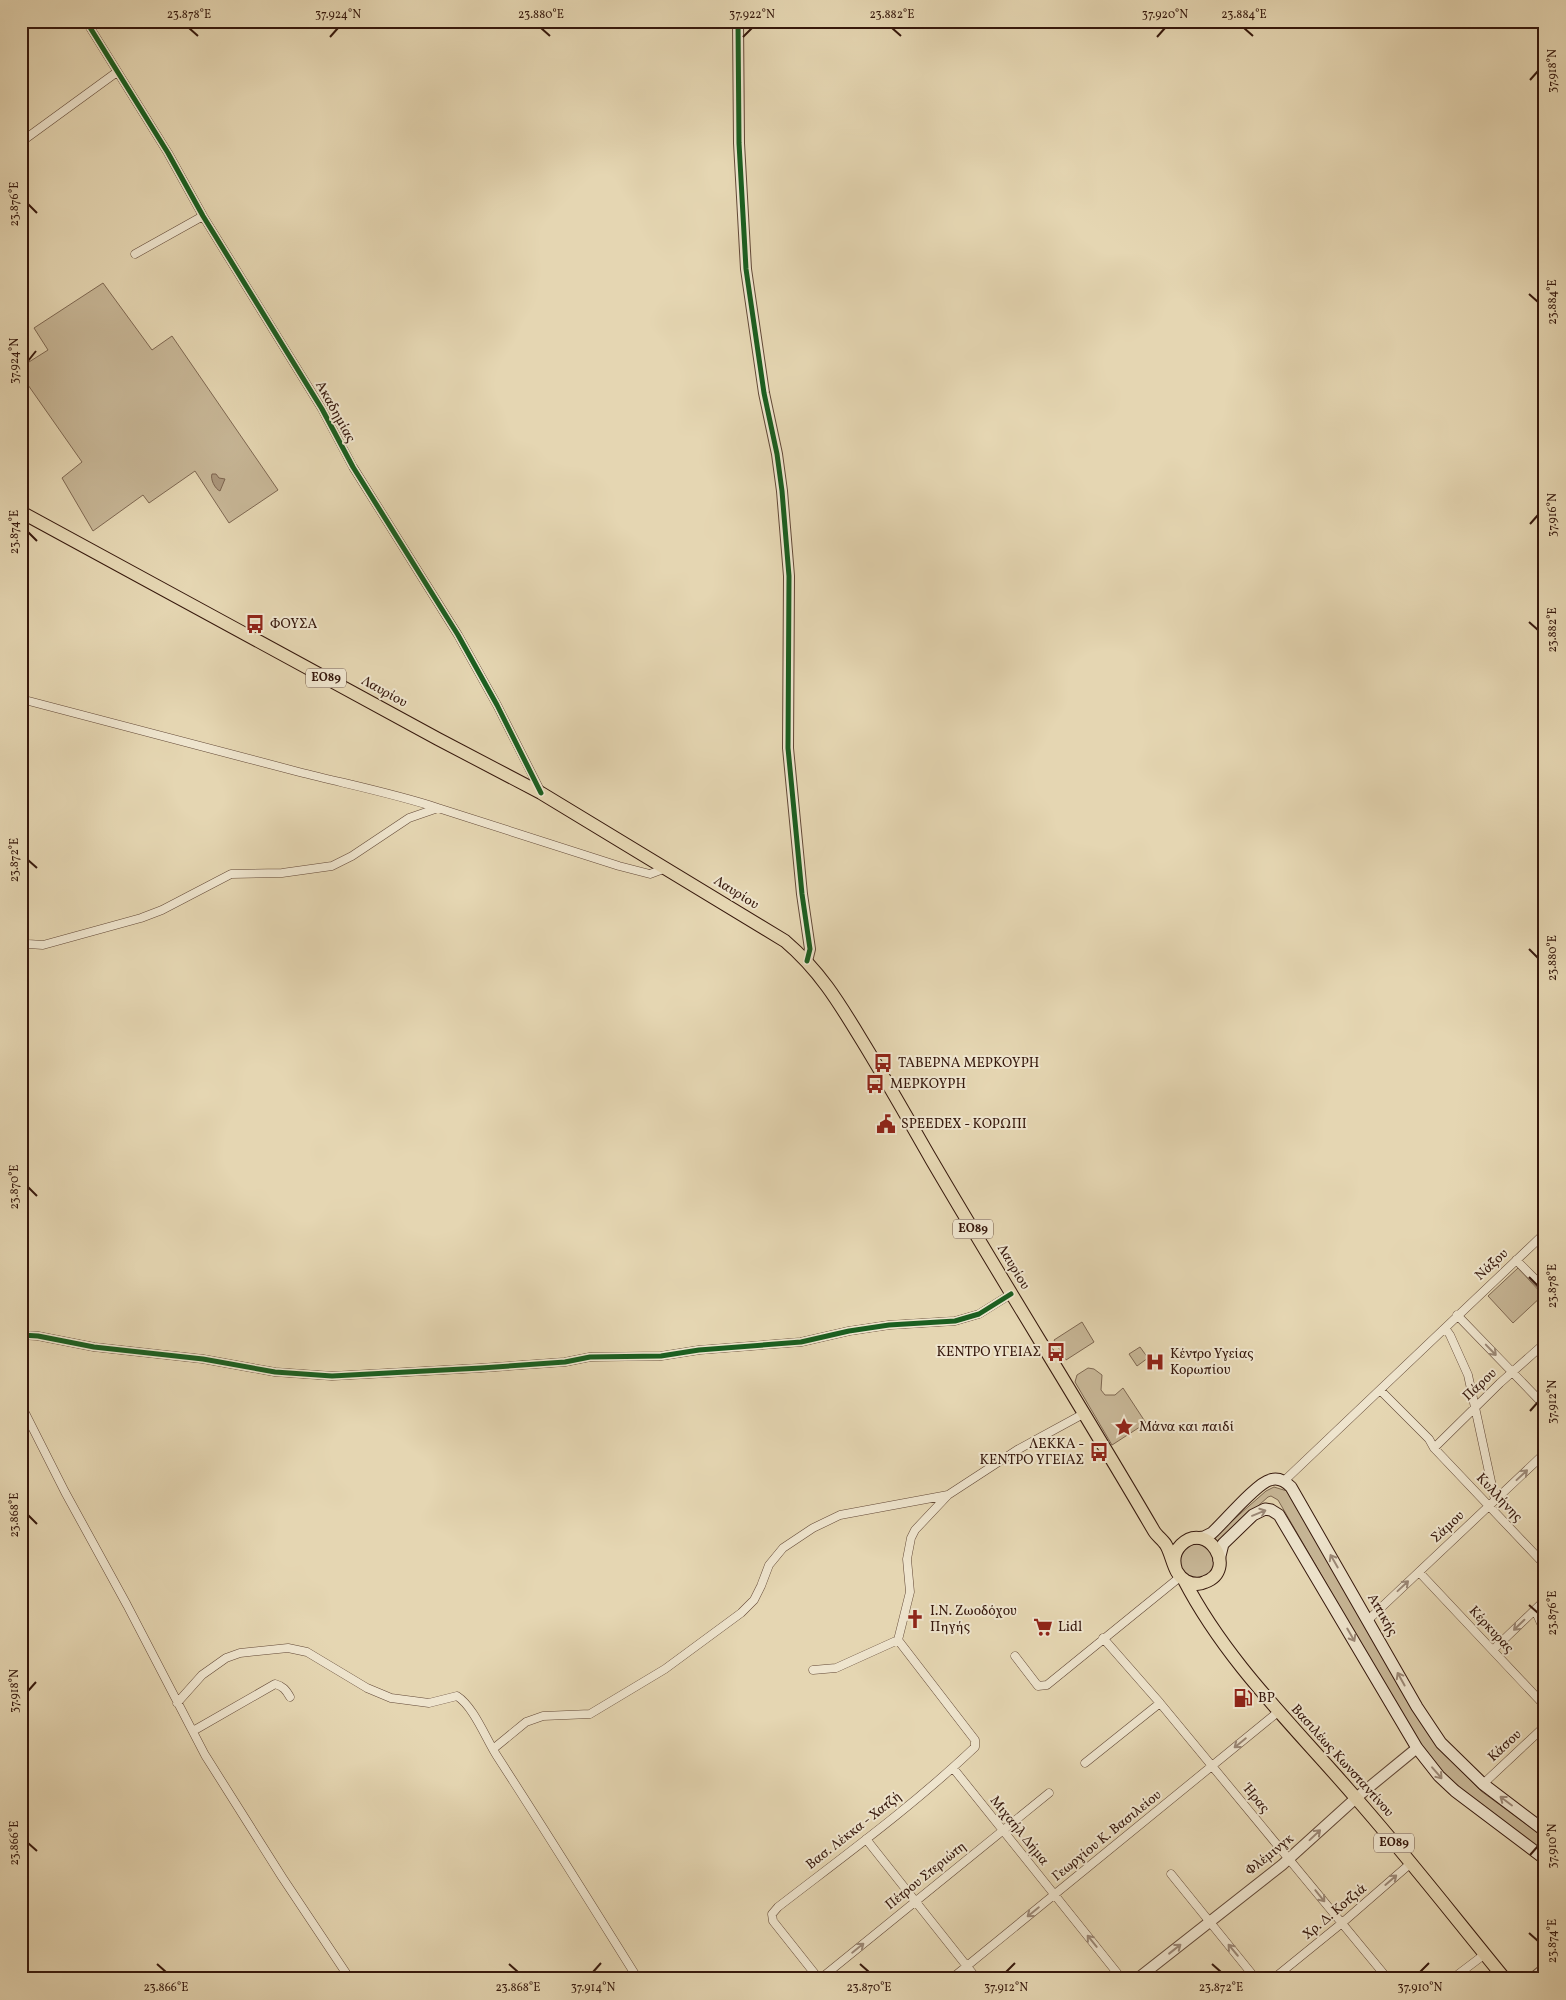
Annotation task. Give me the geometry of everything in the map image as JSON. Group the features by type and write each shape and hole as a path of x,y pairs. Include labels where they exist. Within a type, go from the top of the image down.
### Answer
{"main road":[{"name":"Λαυρίου","path":"25,514 438,739 542,793 785,941 807,961 829,987 890,1086 1011,1294 1085,1413 1149,1523 1167,1547 1180,1576"},
{"path":"1212,1578 1198,1584 1180,1576 1174,1556 1177,1549 1190,1540 1212,1533 1264,1482 1274,1479 1284,1481"},
{"name":"Αττικής","path":"1284,1481 1290,1487 1418,1708 1441,1743 1460,1764 1483,1784 1545,1830"},
{"path":"1201,1610 1200,1593 1205,1584 1217,1572 1223,1544 1253,1514 1265,1509 1280,1514 1417,1748 1439,1776 1455,1791 1545,1859"},
{"name":"ΕΟ89","path":"1149,1523 1168,1538 1203,1539 1213,1546 1220,1560"},
{"name":"Βασιλέως Κωνσταντίνου","path":"1180,1576 1201,1610 1246,1674 1411,1863 1504,1979"}],"street":[{"name":"Ακαδημίας","path":"86,21 322,409 353,467 458,636 542,793"},
{"path":"738,21 739,143 746,270 764,393 777,454 782,491 789,576 788,748 800,875 810,950 807,961"},
{"path":"21,142 117,72"},
{"path":"135,254 203,216"},
{"path":"21,505 25,514"},
{"path":"21,699 361,786 438,808 619,866 650,874 666,868"},
{"path":"21,942 43,945 141,918 162,910 209,883 231,874 282,873 332,866 352,856 409,818 438,808"},
{"name":"Νάξου","path":"1284,1481 1545,1233"},
{"path":"1516,1260 1545,1290"},
{"path":"21,1335 38,1336 94,1347 203,1359 274,1372 332,1376 392,1374 565,1362 590,1357 661,1356 700,1350 801,1342 859,1329 955,1321 979,1314 1011,1294"},
{"path":"1457,1315 1545,1406"},
{"path":"1445,1328 1468,1375 1492,1503"},
{"name":"Πάρου","path":"1434,1448 1475,1407 1545,1343"},
{"name":"Κυλλήνης","path":"1380,1390 1429,1439 1434,1448 1492,1503 1545,1565"},
{"path":"21,1406 205,1754 277,1869 350,1979"},
{"path":"813,1670 836,1668 898,1640 910,1592 906,1559 915,1530 948,1495 1017,1450 1085,1413"},
{"name":"Σάμου","path":"1368,1620 1545,1453"},
{"path":"493,1749 526,1722 543,1716 590,1714 665,1669 741,1613 754,1600 769,1565 783,1548 813,1528 840,1515 948,1495"},
{"name":"Κέρκυρας","path":"1419,1572 1545,1706"},
{"path":"1015,1656 1038,1686 1047,1685 1180,1576"},
{"path":"1492,1650 1545,1600"},
{"path":"1535,1610 1545,1632"},
{"name":"Ήρας","path":"1103,1638 1290,1858 1388,1979"},
{"name":"Βασ. Λέκκα - Χατζή","path":"819,1979 773,1921 772,1914 778,1907 953,1768 975,1747 975,1740 898,1640"},
{"path":"177,1703 202,1675 226,1658 240,1653 288,1648 307,1652 367,1688 390,1698 429,1703 457,1696 469,1708 493,1749 570,1867 638,1979"},
{"path":"193,1731 275,1684 286,1690 290,1696"},
{"path":"1085,1763 1160,1703"},
{"name":"Γεωργίου Κ. Βασιλείου","path":"951,1979 1278,1712"},
{"name":"Κάσου","path":"1483,1784 1545,1726"},
{"name":"Φλέμινγκ","path":"1137,1979 1290,1858 1356,1798 1417,1748"},
{"name":"Μιχαήλ Δήμα","path":"953,1768 1122,1979"},
{"name":"Πέτρου Στεριώτη","path":"819,1979 1049,1793"},
{"path":"866,1839 976,1979"},
{"name":"Χρ. Δ. Κοτζιά","path":"1273,1979 1342,1923 1411,1863"},
{"path":"1171,1874 1256,1979"},
{"path":"1452,1979 1485,1954"},
{"path":"1532,1979 1545,1968"}],"shaded area":[{"path":"103,283 152,350 172,336 278,490 229,523 195,471 149,503 143,495 93,531 62,478 82,462 21,375 21,367 48,350 34,328"},
{"path":"212,474 225,479 220,491 213,484"},
{"path":"1518,1268 1543,1295 1513,1323 1488,1296"},
{"path":"1082,1322 1094,1342 1066,1360 1054,1340"},
{"path":"1140,1347 1148,1358 1137,1366 1129,1354"},
{"path":"1088,1368 1094,1369 1102,1375 1101,1390 1105,1395 1115,1395 1123,1388 1146,1423 1112,1445 1075,1382 1077,1375"},
{"path":"1274,1487 1287,1491 1444,1753 1481,1791 1545,1838 1545,1852 1471,1799 1426,1756 1278,1500 1271,1496 1268,1497 1216,1542 1215,1536 1266,1491"},
{"path":"1196,1543 1208,1549 1214,1561 1208,1573 1196,1579 1184,1573 1178,1561 1184,1549"}],"cycle path":[{"path":"86,21 322,409 353,467 458,635 497,705 541,793"},
{"path":"738,21 739,143 746,269 764,393 777,454 789,576 788,748 802,894 810,949 807,961"},
{"path":"21,1335 38,1336 94,1347 203,1359 275,1372 332,1376 565,1362 590,1357 661,1356 699,1350 801,1342 849,1331 889,1325 955,1321 979,1314 1011,1294"}],"place":[{"name":"ΦΟΥΣΑ","path":"255,624"},
{"name":"ΤΑΒΕΡΝΑ ΜΕΡΚΟΥΡΗ","path":"883,1063"},
{"name":"ΜΕΡΚΟΥΡΗ","path":"875,1084"},
{"name":"SPEEDEX - ΚΟΡΩΠΙ","path":"886,1124"},
{"name":"ΚΕΝΤΡΟ ΥΓΕΙΑΣ","path":"1056,1352"},
{"name":"Κέντρο Υγείας Κορωπίου","path":"1155,1362"},
{"name":"Μάνα και παιδί","path":"1124,1427"},
{"name":"ΛΕΚΚΑ - ΚΕΝΤΡΟ ΥΓΕΙΑΣ","path":"1099,1452"},
{"name":"Ι.Ν. Ζωοδόχου Πηγής","path":"915,1619"},
{"name":"Lidl","path":"1043,1627"},
{"name":"BP","path":"1243,1698"}]}
